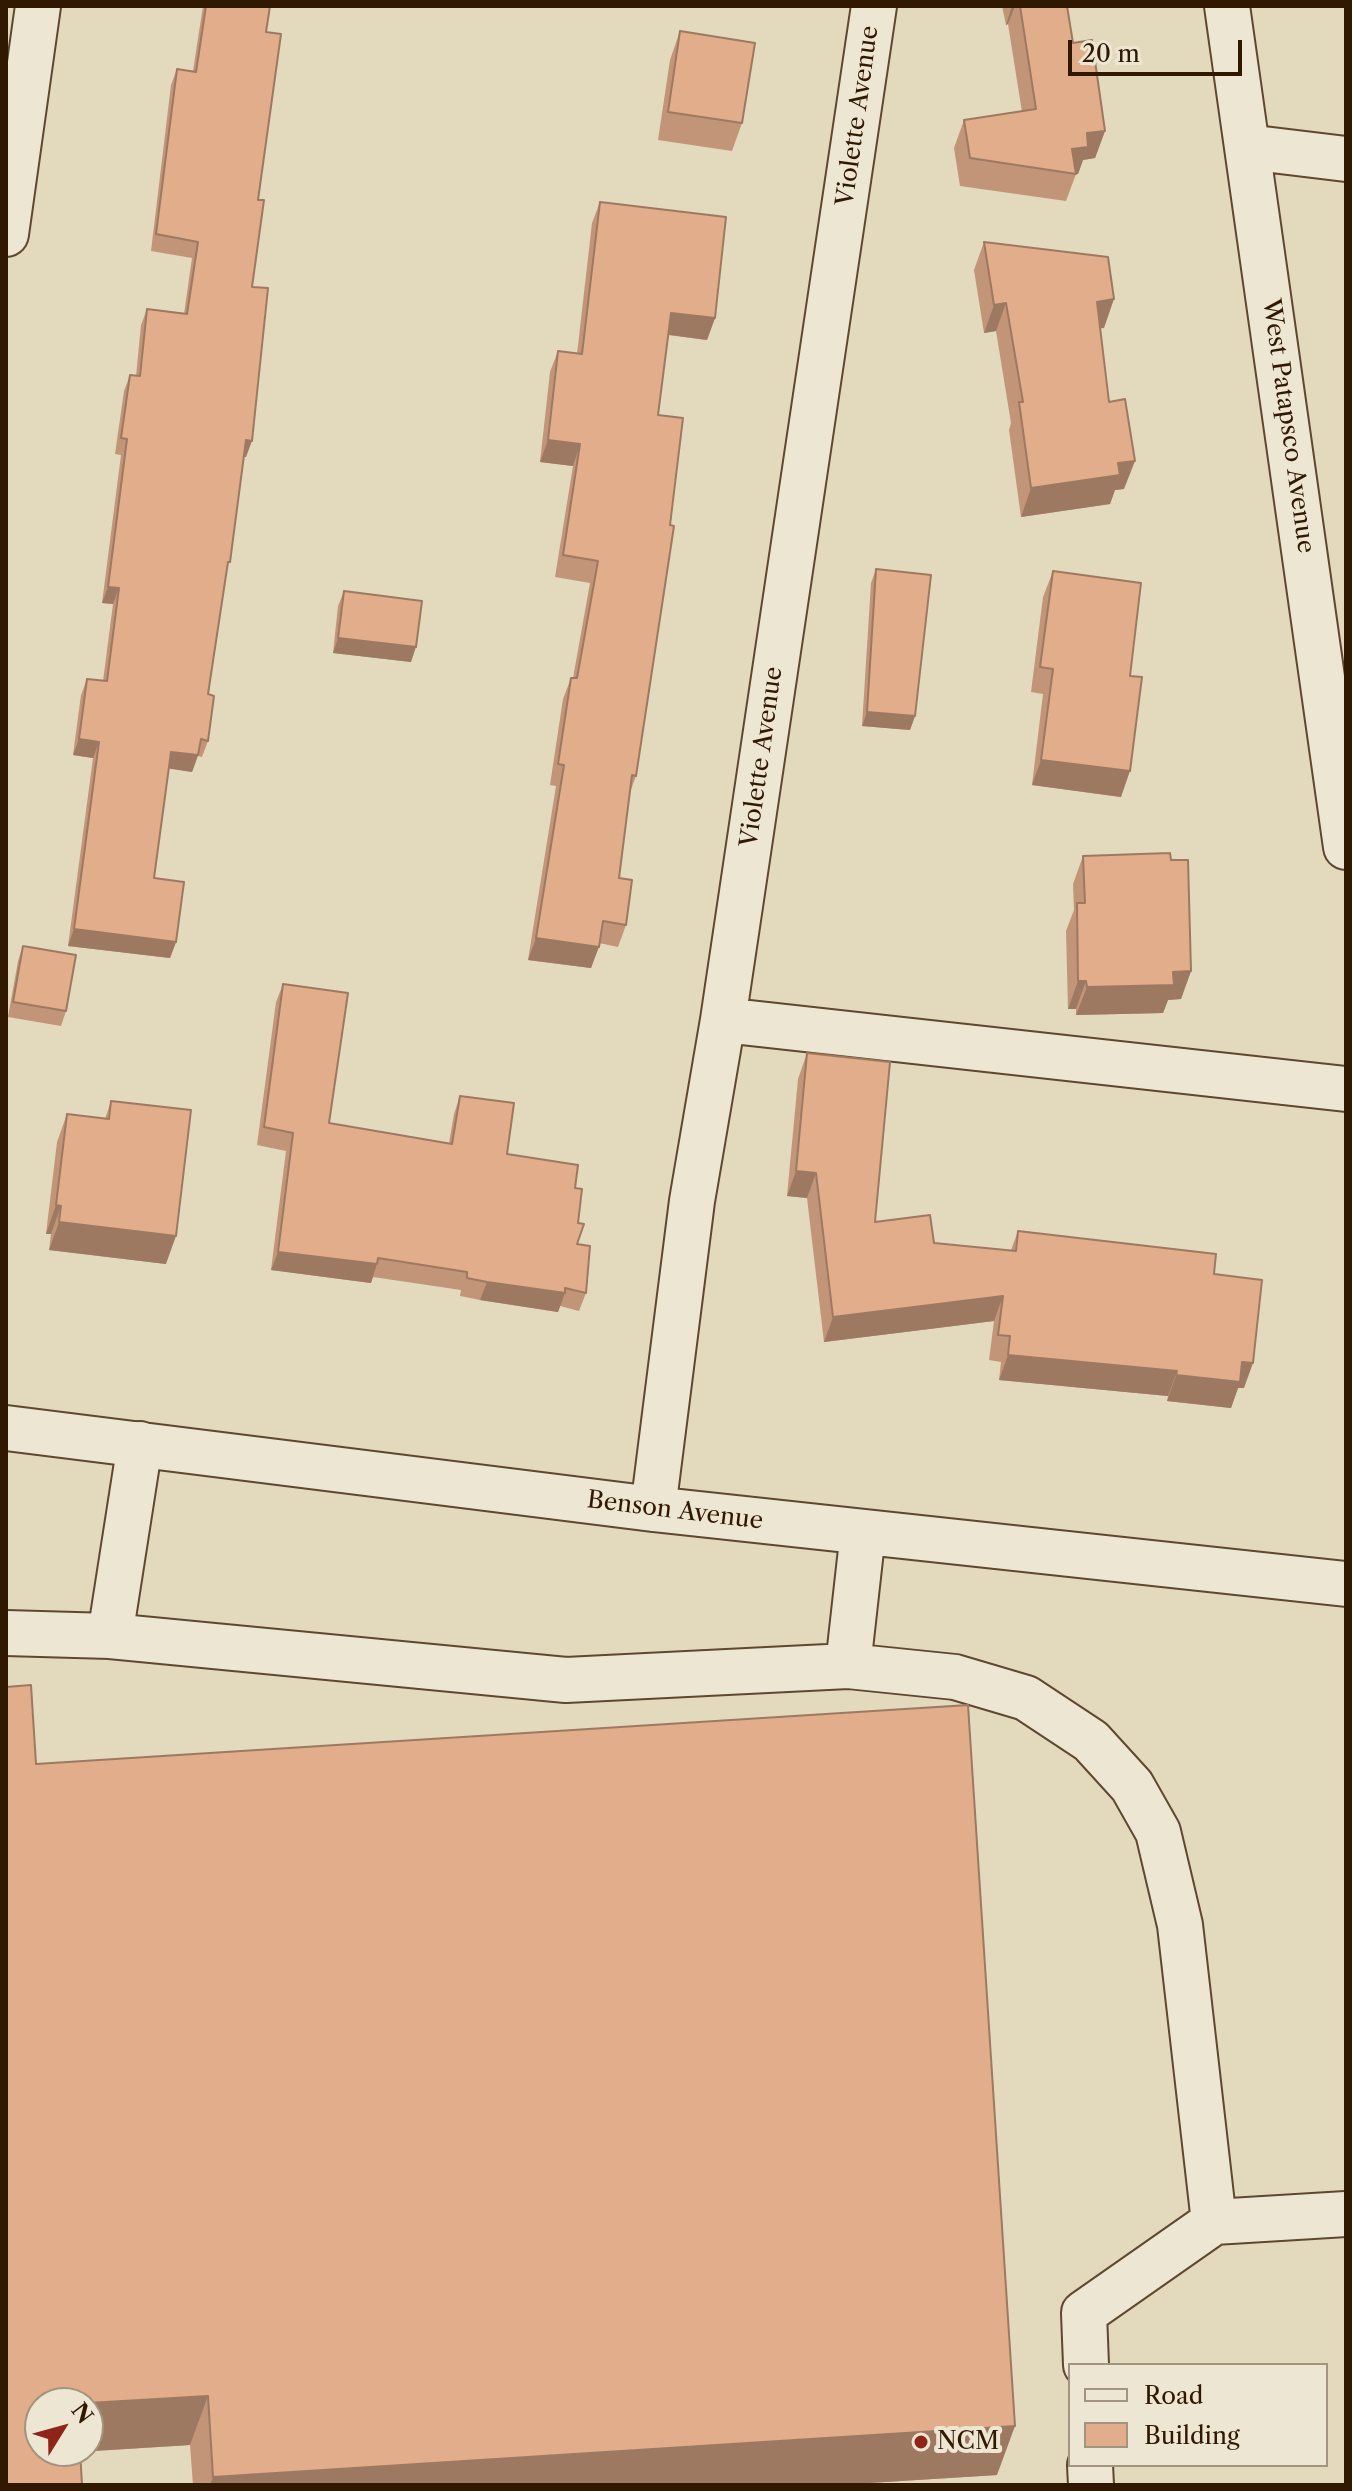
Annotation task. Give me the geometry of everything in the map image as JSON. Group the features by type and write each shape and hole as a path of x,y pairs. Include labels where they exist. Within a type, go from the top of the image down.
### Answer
{"street":[{"path":"6,234 38,6"},
{"name":"Violette Avenue","path":"653,1509 690,1216 723,1020 874,6"},
{"name":"West Patapsco Avenue","path":"1227,6 1247,147 1329,591 1346,847"},
{"path":"1247,147 1346,159"},
{"path":"723,1020 1346,1089"},
{"name":"Benson Avenue","path":"6,1428 653,1509 1346,1584"},
{"path":"110,1636 140,1444"},
{"path":"848,1666 863,1532"},
{"path":"6,1633 110,1636 566,1680 848,1666 955,1677 1026,1698 1091,1741 1132,1786 1158,1832 1180,1925 1214,2222"},
{"path":"1086,2363 1084,2313 1214,2222 1346,2214"}],"building":[{"path":"206,6 270,6 266,32 281,34 258,200 264,200 252,287 268,288 252,441 246,440 208,694 214,696 208,741 201,739 198,755 171,752 154,878 184,882 176,942 74,929 99,742 79,739 87,679 107,681 119,588 108,587 127,439 121,438 130,375 140,376 147,309 187,314 198,242 156,234 177,69 196,72"},
{"path":"1020,6 1067,6 1073,43 1092,40 1105,131 1087,133 1088,147 1072,149 1076,174 970,158 964,120 1036,109"},
{"path":"680,31 755,43 742,123 668,112"},
{"path":"600,202 726,217 715,318 671,313 658,415 683,418 670,525 674,526 636,776 632,775 619,878 632,880 626,925 603,921 599,947 536,938 564,765 558,764 571,678 577,678 598,561 563,555 580,444 548,440 558,351 582,354"},
{"path":"984,242 1108,257 1114,299 1097,302 1109,402 1125,399 1135,461 1118,463 1120,475 1031,488 1019,402 1023,402 1006,303 994,305"},
{"path":"876,569 931,575 915,716 867,712"},
{"path":"1053,571 1141,583 1130,676 1142,677 1130,771 1041,760 1053,669 1040,667"},
{"path":"344,591 422,601 416,647 338,638"},
{"path":"1170,853 1171,860 1188,860 1191,971 1173,972 1174,985 1087,987 1086,981 1078,981 1077,903 1085,903 1083,856"},
{"path":"23,946 76,955 66,1011 13,1002"},
{"path":"283,984 348,993 329,1123 452,1144 460,1096 514,1103 507,1154 578,1165 575,1188 582,1189 578,1223 584,1224 577,1244 590,1246 586,1293 565,1288 565,1293 487,1282 467,1278 467,1272 378,1258 377,1264 278,1252 293,1133 264,1127"},
{"path":"807,1053 890,1062 875,1222 930,1215 934,1243 1016,1251 1018,1231 1216,1254 1214,1274 1262,1280 1253,1363 1242,1362 1240,1382 1176,1375 1177,1371 1008,1355 1010,1336 998,1335 1003,1296 833,1317 816,1173 796,1171"},
{"path":"111,1101 191,1110 176,1236 59,1222 61,1206 56,1205 67,1114 109,1119"},
{"path":"31,1685 36,1764 968,1705 1015,2426 213,2477 208,2396 104,2402 104,2387 24,2387 24,2467 81,2467 82,2484 6,2485 6,1687"}],"place":[{"name":"NCM","path":"921,2442"}]}
